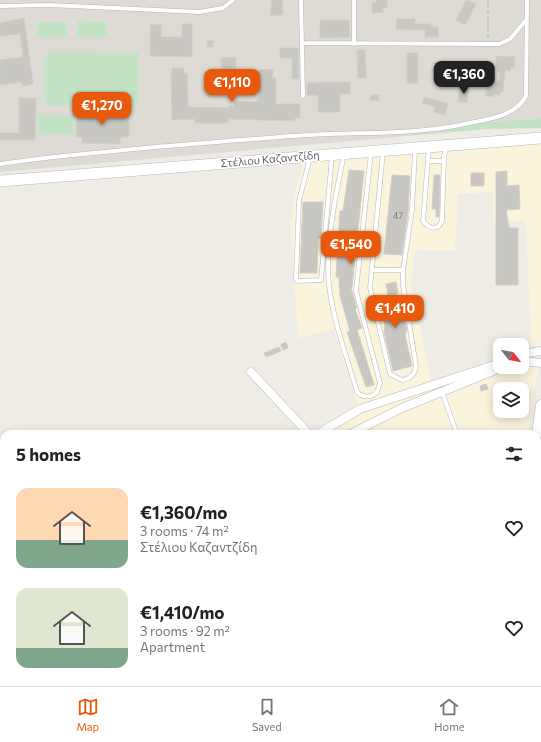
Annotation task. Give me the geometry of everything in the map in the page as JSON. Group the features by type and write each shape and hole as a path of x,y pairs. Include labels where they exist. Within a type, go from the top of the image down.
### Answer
{"main road":[{"name":"Στέλιου Καζαντζίδη","path":"0,182 430,146 446,150 541,138"}],"street":[{"path":"529,353 541,351"},
{"path":"529,362 541,363"},
{"path":"325,430 360,409 493,366"},
{"path":"358,430 402,408 493,371"},
{"path":"250,372 305,430"},
{"path":"538,430 541,405"}],"lane":[{"path":"0,6 50,2 199,12 223,8 233,0"},
{"path":"301,0 303,96"},
{"path":"354,0 354,44"},
{"path":"0,164 78,153 257,138 417,130 458,125 515,110 522,104 526,96 527,0"},
{"path":"302,43 499,44 510,39 528,19"},
{"path":"430,146 424,221 428,226 433,228 438,227 442,221 444,161 446,150"},
{"path":"383,150 370,288 390,374 402,380 408,379 413,374 416,366 402,285 412,210 415,148"},
{"path":"338,154 330,245 329,283 332,306 357,392 362,396 369,397 377,392 380,383 356,291 371,151"},
{"path":"310,156 299,201 296,279 298,281 321,280 338,154"},
{"path":"428,161 444,161"},
{"path":"372,270 403,270"},
{"path":"442,392 455,430"}],"path":[{"path":"488,0 488,45"}],"shaded area":[{"path":"0,0 541,0 541,118 477,123 445,130 442,133 0,172"},
{"path":"541,144 541,344 531,348 526,221 493,222 493,192 458,194 455,251 415,250 411,284 431,381 358,407 334,329 298,338 291,229 294,195 304,160"},
{"path":"529,365 538,368 529,430 336,430 368,411 479,374 492,379 503,374 529,374"}],"green space":[{"path":"77,21 107,22 107,37 77,37"},
{"path":"37,22 67,22 67,37 37,37"},
{"path":"49,51 137,52 139,55 139,100 134,105 50,106 45,101 44,58"},
{"path":"38,115 74,115 75,134 38,135"},
{"path":"541,118 541,128 489,129 442,133 445,130 477,123"}],"building":[{"path":"272,0 282,0 283,15 270,15"},
{"path":"376,0 387,0 387,8 383,8 383,12 372,13 372,3 376,2"},
{"path":"466,0 476,4 465,25 456,20"},
{"path":"24,18 33,84 22,86 22,82 0,85 0,60 23,57 20,34 0,36 0,23"},
{"path":"397,19 415,19 415,24 432,24 432,27 438,27 438,37 425,37 425,30 396,29"},
{"path":"320,20 349,20 350,37 320,38"},
{"path":"161,24 161,37 182,37 182,24 192,24 192,57 150,56 150,25"},
{"path":"213,40 213,47 207,47 207,41"},
{"path":"280,48 298,48 299,79 292,79 292,58 280,58"},
{"path":"357,50 365,50 366,78 358,78"},
{"path":"407,53 418,53 418,83 407,83"},
{"path":"496,56 515,57 514,68 511,67 510,71 505,70 503,92 500,92 500,95 494,94 494,97 486,96 486,81 499,82 500,72 497,71"},
{"path":"236,57 236,68 221,69 221,58"},
{"path":"172,68 184,68 184,73 187,73 188,107 229,108 229,106 234,106 234,101 257,102 257,99 259,99 259,70 273,69 273,78 276,78 276,104 300,104 300,118 295,118 295,121 228,119 228,123 195,123 195,119 172,120"},
{"path":"350,82 350,94 340,94 340,112 318,112 318,95 307,95 307,83"},
{"path":"460,87 469,89 467,103 458,101"},
{"path":"370,95 379,95 379,101 370,100"},
{"path":"424,97 448,104 445,115 434,112 435,107 422,103"},
{"path":"19,98 36,98 35,140 0,140 0,133 19,133"},
{"path":"77,110 129,111 129,137 120,137 120,144 82,143 82,137 76,137"},
{"path":"349,170 364,171 351,288 357,308 355,309 362,328 357,330 374,385 366,387 347,332 350,331 340,296 339,277 336,277 340,211 343,211"},
{"path":"507,171 507,186 519,185 520,209 506,210 509,228 518,228 518,285 496,285 496,172"},
{"path":"471,173 484,173 484,186 471,186"},
{"path":"392,175 410,176 408,212 402,255 384,254"},
{"path":"434,175 440,175 439,217 436,217 436,209 432,209"},
{"path":"303,202 323,202 321,239 318,238 317,273 300,273"},
{"path":"396,282 398,293 396,294 407,330 405,335 412,366 393,371 384,332 385,325 377,297 388,295 386,284"},
{"path":"286,342 288,348 283,350 281,344"},
{"path":"279,347 281,351 266,357 264,353"},
{"path":"486,384 488,389 481,391 480,386"}]}
